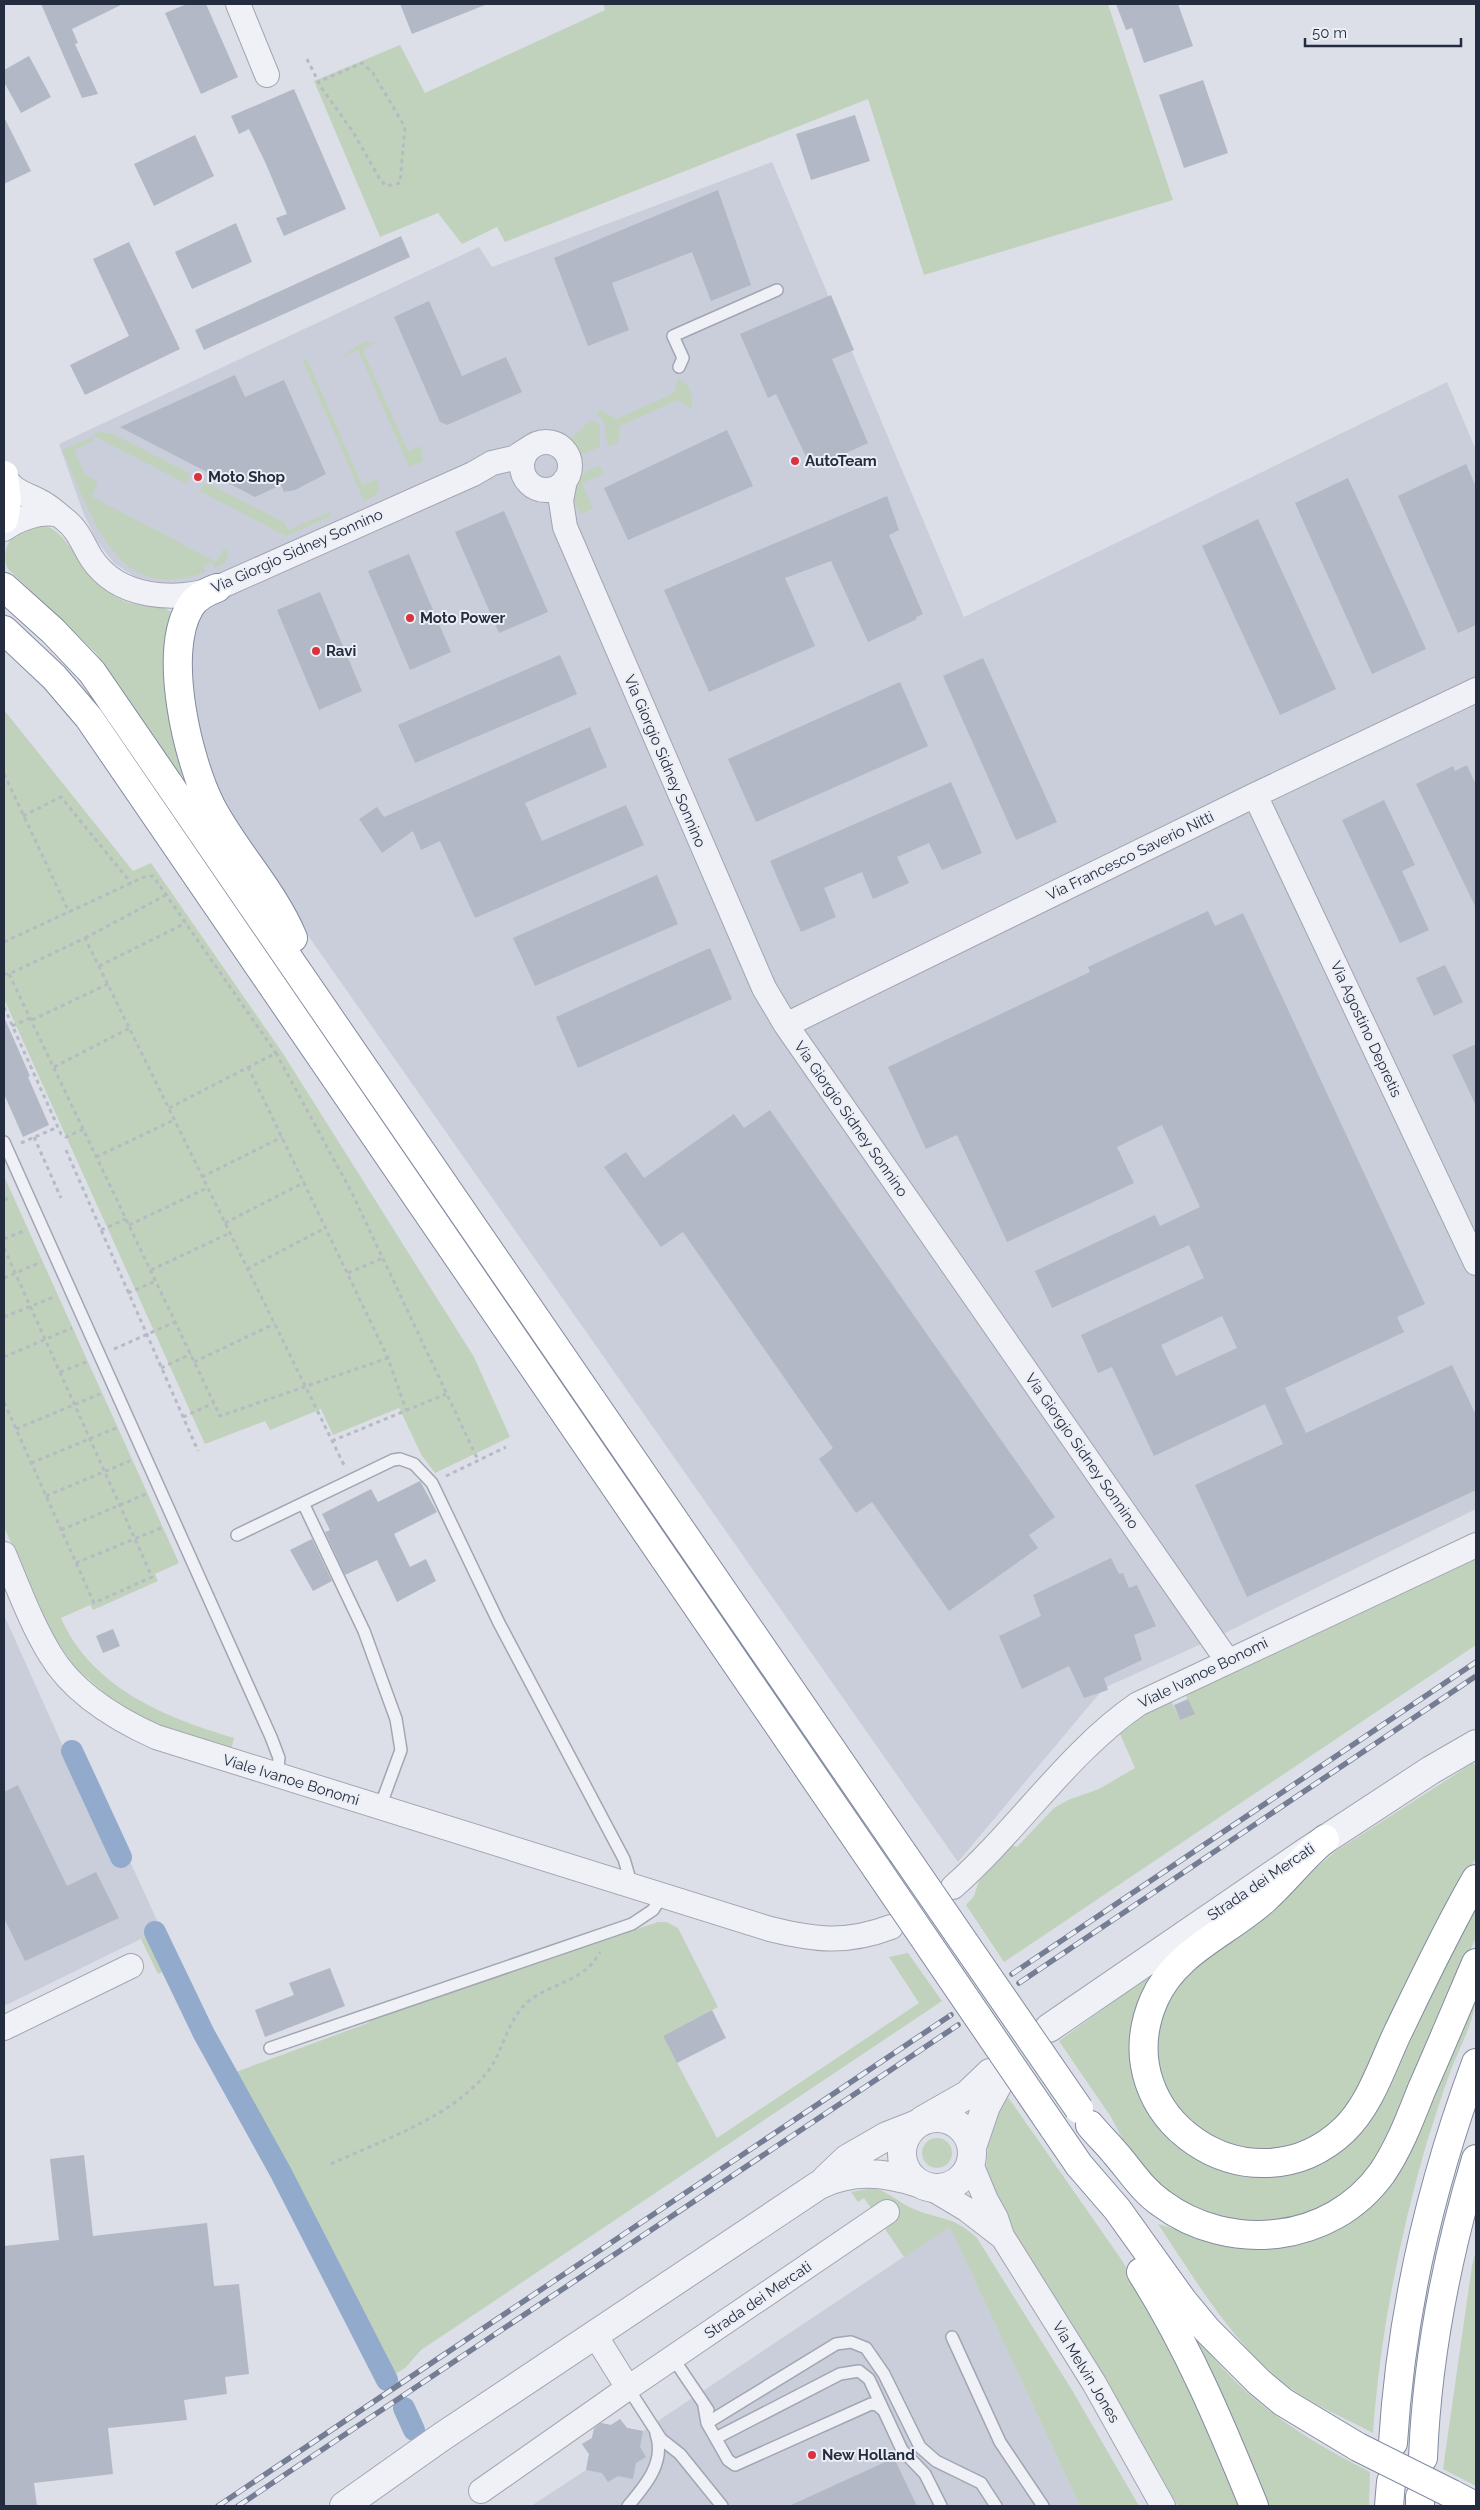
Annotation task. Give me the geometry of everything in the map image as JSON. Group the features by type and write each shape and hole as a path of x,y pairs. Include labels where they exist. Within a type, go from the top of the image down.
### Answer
{"main road":[{"path":"4,475 7,502 4,519"},
{"path":"4,587 53,631 92,672 1085,2117 1150,2195 1168,2209 1191,2222 1218,2231 1253,2236 1287,2233 1314,2225 1336,2214 1365,2193 1389,2162 1406,2127 1476,1963"},
{"path":"217,588 200,596 190,607 184,620 179,645 180,694 190,749 202,786 212,808 280,911 318,995 336,1028"},
{"path":"4,630 48,671 89,718 1079,2165 1117,2209 1190,2311 1259,2382 1283,2402 1358,2447 1464,2500"},
{"path":"1325,1839 1266,1898 1184,1959 1159,1989 1149,2014 1144,2053 1149,2078 1157,2101 1170,2120 1185,2136 1204,2148 1228,2158 1256,2163 1300,2157 1324,2146 1345,2128 1368,2096 1428,1968 1476,1879"},
{"path":"1393,2443 1405,2337 1421,2246 1452,2135 1476,2063"},
{"path":"1085,2117 1119,2178 1200,2301 1232,2354"},
{"path":"1423,2458 1430,2382 1441,2307 1458,2225 1476,2159"},
{"path":"1079,2165 1106,2218 1158,2298 1183,2343 1218,2418 1254,2506"}],"street":[{"path":"238,4 268,75"},
{"path":"547,442 556,444 564,450 570,462 565,480 555,488 548,490 530,484 524,475 523,460 530,447 547,442"},
{"name":"Via Giorgio Sidney Sonnino","path":"4,475 15,488 44,503 75,529 94,562 106,574 127,587 147,594 171,596 217,588 473,474 492,463 514,458 530,447"},
{"name":"Via Giorgio Sidney Sonnino","path":"473,474 483,472 530,484 542,494 565,526 752,963 786,1025 1228,1660"},
{"name":"Via Giorgio Sidney Sonnino","path":"565,480 561,501 565,526"},
{"path":"4,530 33,516 48,513 59,515"},
{"name":"Via Francesco Saverio Nitti","path":"786,1025 1255,795 1476,690"},
{"name":"Via Agostino Depretis","path":"1255,795 1476,1263"},
{"name":"Viale Ivanoe Bonomi","path":"953,1887 992,1850 1071,1764 1120,1717 1160,1691 1476,1545"},
{"name":"Viale Ivanoe Bonomi","path":"4,1554 50,1654 68,1677 92,1699 124,1721 156,1737 754,1924 813,1938 854,1938 890,1927"},
{"name":"Strada dei Mercati","path":"1049,2028 1325,1839 1430,1770 1476,1744"},
{"path":"4,2028 130,1966"},
{"path":"815,2188 830,2181 864,2173 886,2174 924,2186 939,2189 955,2184 968,2172 994,2078 918,2123 904,2141 902,2155 908,2174 924,2186"},
{"path":"344,2506 440,2438 815,2188 847,2159 887,2136 918,2123 936,2118 953,2121 966,2132 972,2156"},
{"name":"Via Melvin Jones","path":"972,2156 1005,2241"},
{"name":"Via Melvin Jones","path":"924,2186 966,2209 997,2232 1005,2241 1094,2383 1163,2506"},
{"name":"Strada dei Mercati","path":"481,2491 628,2388 888,2212"},
{"path":"595,2335 628,2388"}],"lane":[{"path":"679,367 683,358 673,336 777,290"},
{"path":"5,1145 276,1750 280,1764 277,1776"},
{"path":"237,1535 304,1505 386,1463 400,1459 414,1464 432,1483 500,1623 624,1859 629,1876 627,1885"},
{"path":"304,1505 364,1631 396,1719 401,1750 380,1807"},
{"path":"270,2048 624,1927 647,1915 657,1905 662,1896"},
{"path":"952,2337 1000,2442 1044,2506"},
{"path":"707,2423 836,2344 846,2342 857,2343 866,2348 878,2363 916,2442 924,2453 981,2483 996,2506"},
{"path":"673,2358 704,2406 713,2413 724,2412"},
{"path":"716,2438 850,2371 859,2371 866,2375 902,2450 925,2474 941,2506"},
{"path":"628,2388 666,2444 680,2454 722,2506"},
{"path":"704,2406 707,2423 730,2462 737,2465 871,2404 879,2406 884,2411"},
{"path":"628,2506 649,2479 657,2462 659,2444 652,2426"}],"path":[{"path":"307,59 318,82 353,132 384,185 391,187 400,183 405,127 373,73 362,63 318,82"},
{"path":"4,774 69,912"},
{"path":"24,816 58,797 64,799 131,883"},
{"path":"4,942 144,877 153,876 276,1053 352,1193 478,1460"},
{"path":"4,974 10,974 85,938 166,895"},
{"path":"99,966 186,923"},
{"path":"85,938 351,1481"},
{"path":"10,974 220,1416 306,1388 388,1358"},
{"path":"12,1026 108,984"},
{"path":"4,1007 61,1134 66,1137 84,1130"},
{"path":"54,1067 130,1028"},
{"path":"169,1108 276,1053"},
{"path":"248,1067 305,1182 388,1358 406,1410"},
{"path":"96,1157 174,1120"},
{"path":"5,1145 34,1137 58,1127"},
{"path":"34,1137 61,1198"},
{"path":"202,1177 282,1137"},
{"path":"66,1150 198,1451"},
{"path":"225,1223 305,1182"},
{"path":"129,1225 208,1188"},
{"path":"101,1230 126,1219"},
{"path":"4,1239 40,1224"},
{"path":"246,1269 326,1227"},
{"path":"150,1270 230,1233"},
{"path":"4,1248 152,1577 94,1603 4,1402"},
{"path":"4,1278 55,1256"},
{"path":"348,1273 383,1258"},
{"path":"128,1293 156,1281"},
{"path":"4,1318 70,1290"},
{"path":"60,1372 175,1322"},
{"path":"4,1357 85,1323"},
{"path":"194,1362 274,1324"},
{"path":"161,1368 191,1354"},
{"path":"16,1429 114,1388"},
{"path":"332,1441 446,1394"},
{"path":"183,1417 214,1403"},
{"path":"31,1463 130,1422"},
{"path":"432,1483 506,1447"},
{"path":"46,1496 144,1455"},
{"path":"61,1530 159,1488"},
{"path":"76,1562 175,1523"},
{"path":"331,2164 430,2117 466,2094 490,2068 512,2023 523,2007 537,1996 586,1971 596,1959 607,1940 624,1927"}],"shaded area":[{"path":"772,162 964,617 1447,382 1476,450 1476,1509 1219,1636 1104,1688 958,1862 239,837 207,778 186,668 199,613 211,603 201,580 184,584 162,583 137,578 114,563 96,540 83,512 59,444 479,247 492,267"},
{"path":"4,1615 66,1753 78,1748 161,1929 4,2006"},
{"path":"950,2226 1080,2506 531,2506 586,2470 589,2454 582,2444 592,2438 595,2422 611,2425 620,2419 627,2428 643,2431"}],"green space":[{"path":"603,4 1108,4 1173,200 924,275 868,99 505,242 497,227 462,244 438,213 380,237 314,81 400,45 425,93 605,10"},
{"path":"367,342 377,342 362,349 408,451 421,446 423,461 409,467 358,350 343,356 358,345"},
{"path":"307,359 362,485 377,479 379,487 376,495 364,501 303,361"},
{"path":"678,378 685,383 692,395 691,409 678,400 620,426 618,443 608,446 604,423 597,414 600,409 616,419 674,393"},
{"path":"590,421 596,421 600,427 600,447 579,455 571,439"},
{"path":"96,433 113,434 189,473 190,478 187,484 94,436"},
{"path":"92,437 94,441 74,450 85,475 98,482 91,496 216,562 224,548 228,552 226,562 215,568 212,562 203,566 205,572 174,580 149,577 128,566 111,548 96,525 62,450"},
{"path":"600,466 603,474 582,483 593,509 580,514 575,502 571,503 576,485 587,471"},
{"path":"208,483 285,523 288,530 329,512 331,516 286,536 200,491 203,484"},
{"path":"42,525 51,528 59,534 95,580 119,599 130,603 165,608 174,615 184,776 179,774 96,653 8,569 5,554 8,544 14,535 20,531"},
{"path":"4,710 133,871 151,863 282,1052 474,1357 510,1437 435,1473 422,1456 399,1408 333,1435 321,1409 270,1430 265,1421 205,1444 4,999"},
{"path":"4,1176 179,1563 155,1574 158,1581 93,1610 90,1605 61,1618 74,1642 91,1663 111,1681 157,1709 208,1730 234,1738 231,1750 166,1729 137,1715 110,1698 75,1667 52,1634 4,1527"},
{"path":"1476,1558 1476,1645 1004,1962 966,1905 974,1896 979,1881 1012,1845 1017,1847 1054,1808 1068,1800 1099,1789 1135,1768 1120,1734 1142,1717 1171,1700 1180,1720 1194,1713 1185,1694"},
{"path":"1473,1763 1476,1766 1476,1858 1459,1886 1353,2097 1335,2122 1298,2146 1250,2152 1192,2128 1161,2081 1155,2031 1177,1981 1257,1918 1336,1851"},
{"path":"1476,1901 1476,1937 1406,2103 1374,2165 1335,2202 1298,2219 1225,2222 1162,2191 1125,2144 1111,2117 1059,2041 1155,1972 1143,2094 1146,2106 1154,2119 1186,2151 1206,2163 1228,2171 1250,2174 1273,2174 1296,2170 1318,2162 1338,2150"},
{"path":"658,1922 666,1922 678,1928 718,2007 663,2036 717,2138 919,2003 889,1957 908,1953 942,2001 421,2350 405,2368 394,2375 355,2305 236,2072 368,2023 376,2015"},
{"path":"161,1929 177,1965 158,1974 141,1939"},
{"path":"1476,1994 1470,2023 1451,2070 1426,2145 1407,2216 1380,2360 1373,2433 1330,2412 1289,2387 1250,2352 1217,2312 1158,2224 1192,2234 1342,2223"},
{"path":"1003,2090 1121,2259 1155,2314 1243,2506 1178,2506 1098,2365 1011,2228 986,2171 988,2143"},
{"path":"937,2138 948,2142 952,2153 948,2164 937,2168 926,2164 922,2153 926,2142"},
{"path":"872,2188 889,2194 903,2204 923,2213 954,2222 977,2238 1072,2390 1139,2506 1080,2506 950,2227 904,2257 864,2198 858,2202 851,2192"},
{"path":"1476,2250 1476,2486 1443,2469 1472,2266"},
{"path":"1185,2318 1214,2359 1252,2397 1309,2438 1370,2472 1369,2506 1265,2506"}],"building":[{"path":"41,4 123,4 72,29 78,43 75,44 98,94 82,98"},
{"path":"187,4 206,4 238,77 201,94 165,13"},
{"path":"400,4 485,4 485,5 412,34"},
{"path":"1116,4 1178,4 1193,46 1144,63 1132,28 1126,30"},
{"path":"29,56 51,97 21,113 4,82 4,70"},
{"path":"1203,80 1228,153 1184,168 1159,95"},
{"path":"294,89 346,209 284,236 276,218 287,214 266,164 249,129 239,134 231,116"},
{"path":"855,115 870,161 811,180 796,134"},
{"path":"4,117 31,171 4,184"},
{"path":"195,135 214,176 154,206 134,164"},
{"path":"718,190 751,285 711,301 692,252 612,283 629,330 588,346 554,258"},
{"path":"236,223 252,262 192,289 175,252"},
{"path":"401,236 410,257 204,350 195,330"},
{"path":"129,242 180,349 85,395 70,365 129,336 93,259"},
{"path":"831,295 854,350 832,359 868,443 812,469 776,394 768,398 740,334"},
{"path":"429,301 462,376 506,357 522,392 447,425 440,422 394,317"},
{"path":"235,375 245,397 284,380 326,474 295,490 284,492 281,485 255,497 120,427"},
{"path":"727,430 753,486 628,540 604,488"},
{"path":"1466,464 1476,487 1476,625 1458,633 1398,496"},
{"path":"1348,478 1426,649 1372,674 1295,503"},
{"path":"887,496 899,530 889,535 923,614 916,617 917,619 868,642 831,561 785,578 815,646 709,692 664,590"},
{"path":"504,511 548,612 499,633 455,532"},
{"path":"1258,519 1336,689 1280,715 1202,546"},
{"path":"409,554 451,652 410,670 368,571"},
{"path":"320,592 362,691 319,710 277,610"},
{"path":"560,655 577,694 415,763 398,725"},
{"path":"983,658 1057,822 1016,840 943,676"},
{"path":"900,682 928,746 756,822 728,759"},
{"path":"590,727 607,767 525,803 542,841 626,805 644,845 475,918 440,841 421,850 413,831 382,853 359,819 377,807 384,817"},
{"path":"1467,765 1476,785 1476,908 1416,784 1453,766 1455,771"},
{"path":"951,782 982,853 942,870 929,843 897,857 909,883 873,899 862,872 824,888 836,917 801,932 770,861"},
{"path":"1384,800 1415,865 1402,871 1429,930 1400,943 1342,820"},
{"path":"657,875 678,924 535,986 513,938"},
{"path":"1208,911 1215,926 1243,913 1425,1304 1397,1317 1404,1332 1285,1388 1306,1433 1452,1365 1476,1415 1476,1490 1247,1597 1195,1485 1283,1444 1265,1404 1154,1456 1112,1367 1098,1373 1081,1335 1204,1278 1189,1245 1052,1308 1035,1271 1155,1215 1160,1226 1200,1207 1162,1125 1117,1147 1134,1183 1007,1242 957,1135 926,1149 888,1067 1090,972 1088,967","holes":["1222,1316 1237,1348 1176,1376 1161,1345"]},
{"path":"710,948 732,999 578,1068 556,1017"},
{"path":"1445,965 1463,1002 1434,1016 1416,978"},
{"path":"4,1017 49,1125 23,1137 4,1094"},
{"path":"1476,1044 1476,1106 1452,1055"},
{"path":"770,1110 1055,1517 1029,1535 1038,1548 949,1611 872,1502 856,1513 819,1459 833,1448 683,1232 661,1247 604,1167 626,1152 644,1178 734,1114 744,1128"},
{"path":"420,1481 437,1512 394,1534 410,1567 426,1559 436,1581 397,1602 377,1560 345,1575 325,1532 330,1530 322,1514 371,1489 378,1502"},
{"path":"312,1539 332,1581 313,1591 290,1550"},
{"path":"1111,1558 1119,1574 1123,1573 1129,1588 1137,1585 1156,1626 1134,1635 1142,1660 1104,1678 1108,1690 1084,1698 1069,1666 1022,1689 999,1636 1041,1616 1033,1595"},
{"path":"113,1629 120,1646 103,1653 96,1636"},
{"path":"1188,1699 1195,1714 1180,1720 1174,1705"},
{"path":"18,1785 67,1886 96,1872 119,1918 25,1961 4,1918 4,1792"},
{"path":"330,1968 345,2006 265,2037 255,2010 294,1995 289,1983"},
{"path":"712,2010 726,2038 677,2063 663,2036"},
{"path":"84,2155 93,2236 207,2223 214,2286 239,2284 249,2374 225,2377 227,2394 184,2400 187,2420 108,2428 113,2474 34,2483 37,2506 4,2506 4,2246 59,2240 50,2159"},
{"path":"620,2419 627,2428 643,2431 640,2447 646,2457 636,2463 633,2479 618,2476 608,2482 602,2473 586,2470 589,2454 582,2444 592,2438 594,2429 601,2423 611,2425"},
{"path":"894,2458 917,2506 789,2506"}],"waterway":[{"path":"72,1751 121,1857"},
{"path":"155,1932 204,2034 281,2173 387,2380"},
{"path":"404,2408 414,2430"}],"railway":[{"path":"1012,1974 1476,1662"},
{"path":"1019,1983 1476,1676"},
{"path":"218,2506 951,2015"},
{"path":"238,2506 958,2025"}],"place":[{"name":"AutoTeam","path":"795,461"},
{"name":"Moto Shop","path":"198,477"},
{"name":"Moto Power","path":"410,618"},
{"name":"Ravi","path":"316,651"},
{"name":"New Holland","path":"812,2455"}]}
